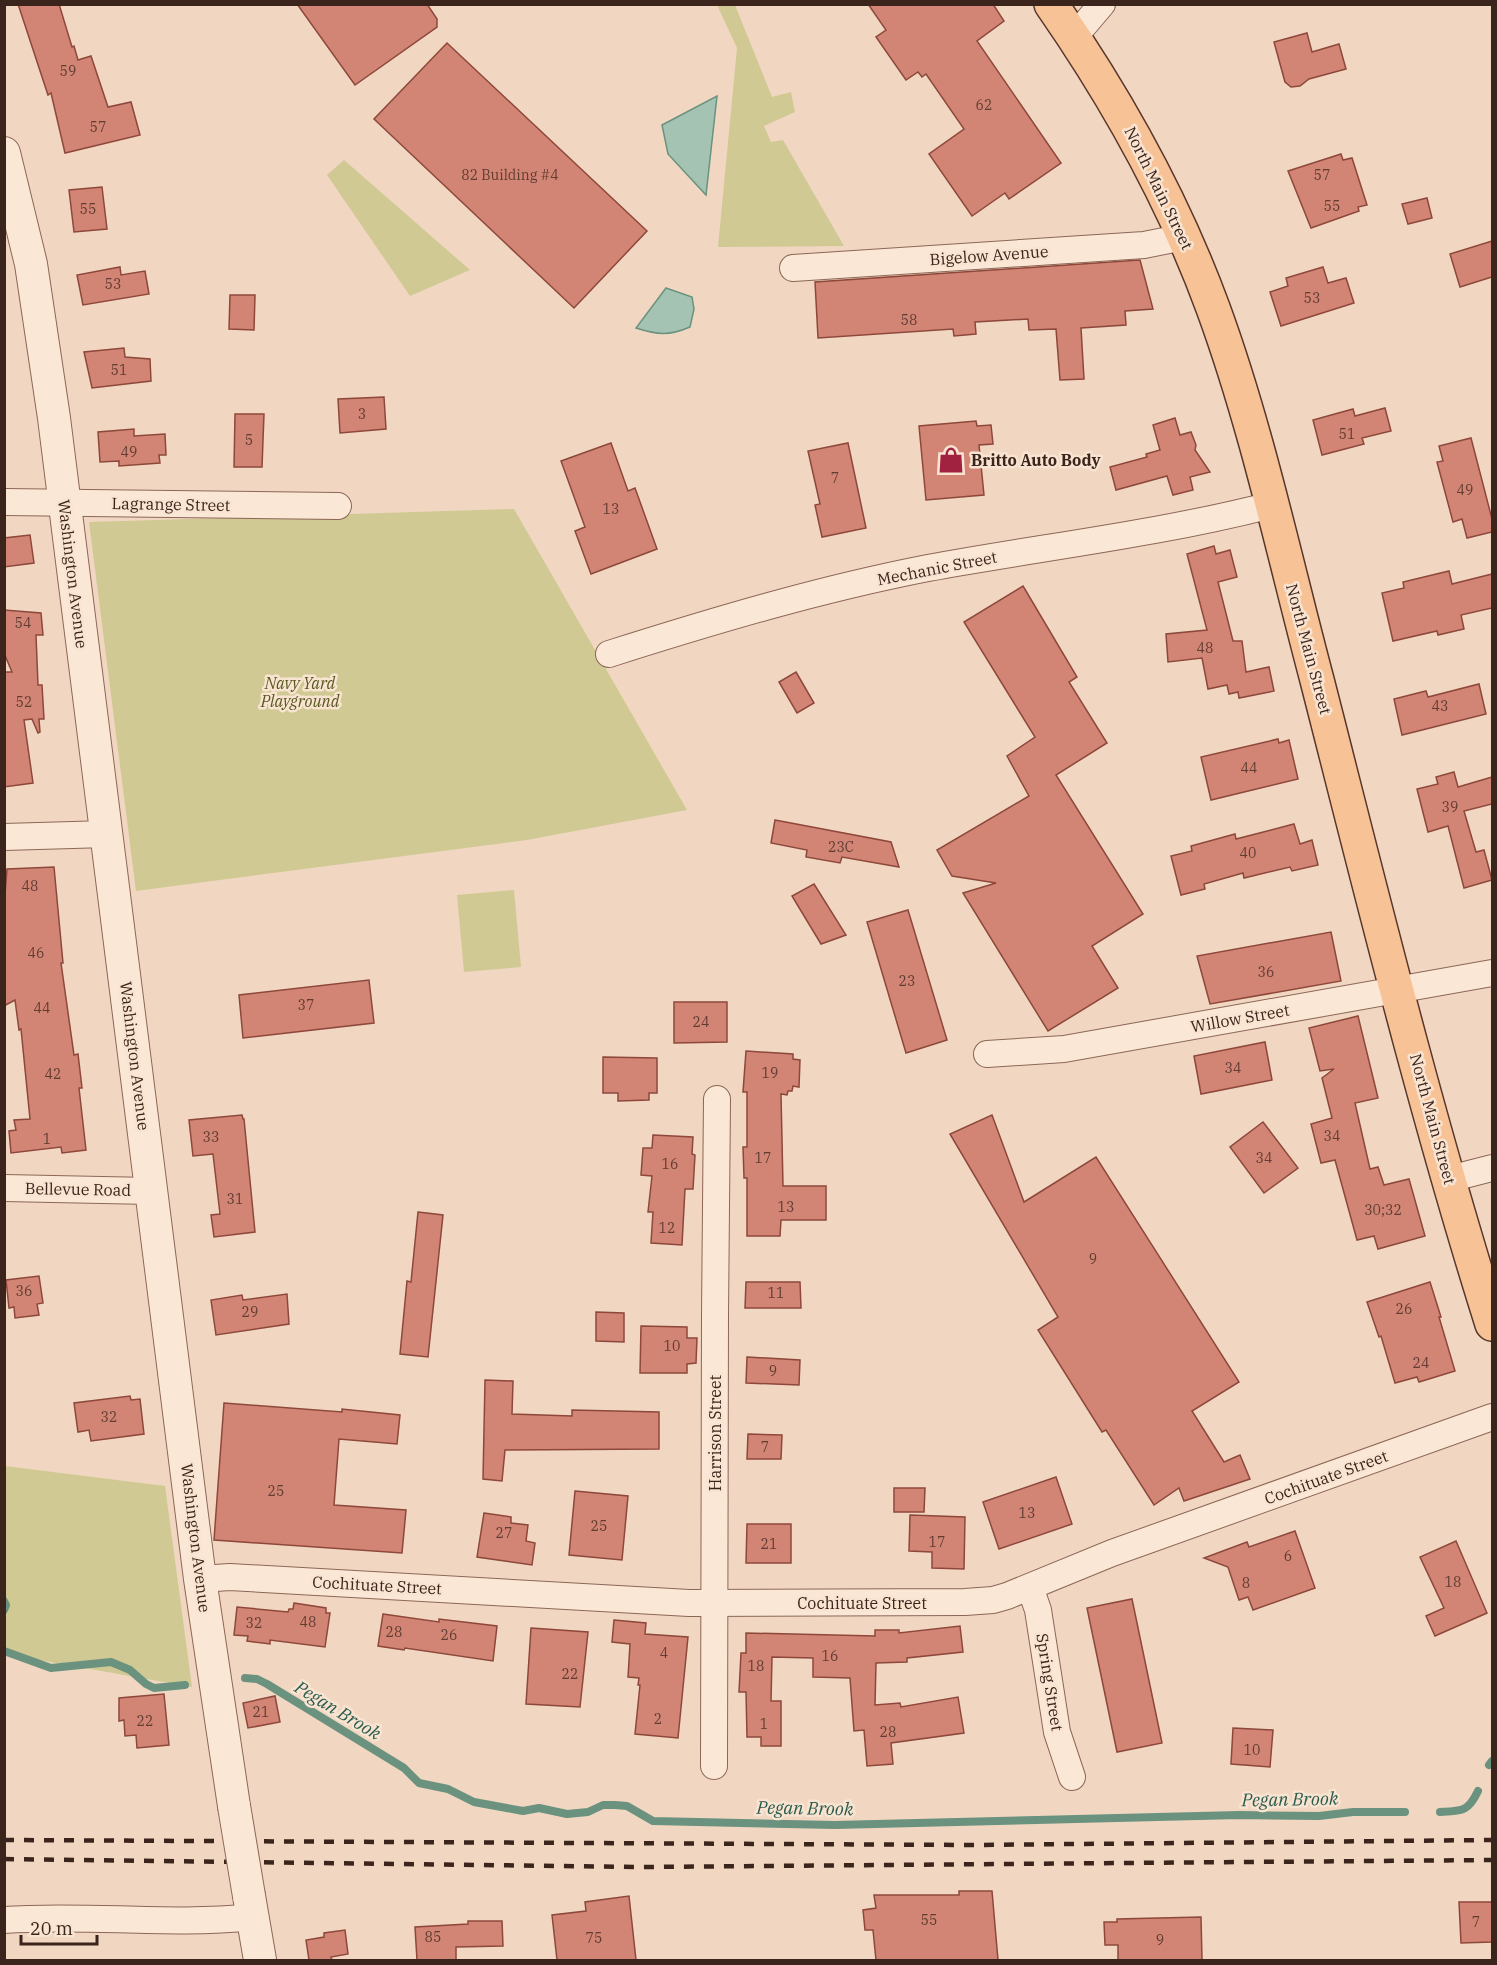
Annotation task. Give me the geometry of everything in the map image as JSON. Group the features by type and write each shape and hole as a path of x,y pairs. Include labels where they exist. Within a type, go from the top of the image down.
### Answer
{"main road":[{"name":"North Main Street","path":"1051,4 1132,131 1184,237 1212,305 1233,369 1271,505 1398,991 1449,1179 1492,1324"}],"street":[{"path":"1074,37 1102,4"},
{"name":"Washington Avenue","path":"4,153 31,264 53,407 200,1579 260,1960"},
{"name":"Bigelow Avenue","path":"792,268 1144,245 1184,237"},
{"name":"Lagrange Street","path":"4,501 338,506"},
{"name":"Mechanic Street","path":"609,654 776,605 876,579 1178,526 1271,505"},
{"path":"4,837 107,834"},
{"name":"Willow Street","path":"987,1054 1064,1049 1492,973"},
{"name":"Harrison Street","path":"714,1766 717,1099"},
{"path":"1449,1179 1492,1168"},
{"name":"Bellevue Road","path":"4,1188 151,1191"},
{"name":"Cochituate Street","path":"200,1579 230,1577 715,1603 979,1602 993,1600 1030,1587 1112,1553 1492,1417"},
{"name":"Spring Street","path":"1030,1587 1040,1617 1057,1732 1072,1777"},
{"path":"4,1920 35,1918 219,1920 251,1906"}],"green space":[{"path":"717,5 735,5 772,97 791,92 795,112 764,126 771,142 783,140 844,246 718,247 737,48"},
{"path":"344,160 470,270 410,296 327,175"},
{"name":"Navy Yard Playground","path":"514,509 687,810 527,840 136,891 89,522"},
{"path":"514,890 521,967 464,972 457,895"},
{"path":"5,1466 165,1486 192,1687 5,1654"}],"shaded area":[{"path":"717,96 706,195 668,154 662,125"},
{"path":"666,288 692,297 694,309 690,327 663,334 636,328"}],"building":[{"path":"18,4 59,4 78,60 91,56 108,107 131,102 140,135 65,153 51,93 48,95"},
{"path":"297,4 427,4 437,19 437,27 355,85"},
{"path":"868,4 993,4 1004,21 977,41 1061,163 1009,199 1005,193 972,216 929,154 964,129 926,74 922,77 918,72 906,80 876,37 886,30"},
{"path":"1307,33 1312,52 1339,44 1346,69 1309,79 1300,86 1291,87 1285,82 1274,42"},
{"path":"447,43 647,231 574,308 374,119"},
{"path":"1341,154 1343,160 1352,158 1367,205 1358,207 1359,211 1311,228 1288,171"},
{"path":"102,187 107,229 74,232 69,190"},
{"path":"1427,198 1432,218 1408,224 1402,204"},
{"path":"1492,241 1492,277 1460,287 1450,254"},
{"path":"1140,260 1153,309 1125,311 1126,325 1081,328 1084,379 1060,380 1056,329 1029,330 1028,319 975,322 976,334 954,336 953,329 818,338 815,282"},
{"path":"120,267 121,275 145,271 149,294 83,305 77,275"},
{"path":"1323,267 1328,283 1346,278 1354,303 1281,326 1270,292 1288,286 1286,278"},
{"path":"230,295 255,295 254,330 229,329"},
{"path":"124,348 125,357 150,359 151,381 92,388 84,352"},
{"path":"384,397 386,429 340,433 338,399"},
{"path":"1385,408 1391,431 1362,438 1364,444 1322,455 1313,420 1353,409 1355,416"},
{"path":"235,414 264,414 262,467 234,467"},
{"path":"1175,418 1180,435 1191,432 1196,445 1195,450 1210,472 1190,477 1193,490 1173,495 1167,476 1116,490 1110,467 1147,457 1146,454 1160,450 1153,425"},
{"name":"Britto Auto Body","path":"976,421 977,426 991,425 993,444 979,445 984,495 926,500 919,426"},
{"path":"134,429 134,436 165,434 166,455 159,455 160,463 119,466 119,461 100,462 98,432"},
{"path":"1471,438 1492,519 1492,532 1467,538 1462,519 1453,522 1437,462 1443,461 1439,446"},
{"path":"611,443 628,491 635,488 657,549 591,574 575,531 585,527 561,461"},
{"path":"848,443 866,528 822,537 815,505 820,504 808,451"},
{"path":"30,535 34,563 4,567 4,538"},
{"path":"1214,546 1216,554 1230,550 1237,577 1218,582 1233,641 1242,641 1246,672 1269,667 1274,691 1239,698 1238,692 1229,694 1227,685 1208,689 1202,658 1168,662 1166,634 1207,630 1187,554"},
{"path":"1449,571 1452,584 1492,574 1492,608 1461,615 1464,629 1438,635 1437,631 1393,641 1382,593 1404,588 1403,582"},
{"path":"1023,586 1077,677 1069,682 1107,743 1056,775 1143,914 1092,946 1118,988 1048,1031 963,893 996,883 952,876 937,850 1029,796 1007,756 1035,737 964,622"},
{"path":"4,610 41,613 43,635 36,635 38,685 42,685 44,719 39,719 40,732 38,733 32,719 24,720 33,783 4,787 4,672 12,672 4,653"},
{"path":"796,672 814,703 797,713 779,682"},
{"path":"1479,684 1486,714 1402,735 1394,699 1426,691 1428,697"},
{"path":"1278,739 1279,743 1289,740 1298,779 1211,800 1201,757"},
{"path":"1454,772 1458,787 1492,777 1492,804 1464,811 1476,852 1484,850 1492,880 1464,888 1448,826 1428,832 1417,789 1438,784 1436,777"},
{"path":"775,820 891,842 899,867 842,857 840,863 806,857 807,850 771,843"},
{"path":"1294,824 1300,844 1312,840 1318,865 1292,871 1290,867 1244,878 1243,873 1204,884 1205,889 1181,895 1171,856 1192,851 1191,846 1235,834 1236,839"},
{"path":"54,867 63,963 61,963 74,1055 78,1054 82,1088 79,1088 86,1150 62,1153 61,1147 11,1153 9,1131 16,1130 14,1120 30,1119 21,1029 19,1030 15,1000 4,1006 4,907 7,869"},
{"path":"814,884 846,935 821,944 792,896"},
{"path":"908,910 947,1040 906,1053 867,922"},
{"path":"1331,932 1341,981 1210,1004 1197,956"},
{"path":"369,980 374,1023 243,1038 239,995"},
{"path":"674,1002 727,1002 727,1042 674,1043"},
{"path":"1358,1016 1378,1098 1355,1103 1370,1169 1378,1167 1384,1185 1409,1179 1425,1236 1378,1249 1374,1236 1357,1240 1335,1160 1321,1163 1311,1124 1332,1118 1322,1078 1334,1069 1320,1071 1309,1028"},
{"path":"1265,1042 1272,1080 1201,1094 1194,1056"},
{"path":"746,1051 793,1054 793,1059 800,1060 799,1087 793,1086 792,1091 788,1091 787,1095 781,1094 783,1186 826,1186 826,1220 781,1220 780,1236 747,1236 747,1178 744,1178 743,1147 747,1147 747,1092 743,1092"},
{"path":"603,1057 657,1058 657,1093 649,1093 649,1100 618,1101 618,1093 603,1093"},
{"path":"242,1115 255,1232 214,1237 211,1215 220,1214 213,1154 193,1156 189,1120"},
{"path":"992,1115 1024,1202 1096,1157 1239,1382 1192,1411 1224,1462 1240,1455 1250,1479 1184,1501 1179,1488 1154,1505 1106,1430 1102,1432 1038,1330 1058,1317 950,1134"},
{"path":"1263,1122 1298,1168 1264,1193 1230,1147"},
{"path":"653,1135 693,1137 692,1154 695,1155 693,1189 685,1189 682,1245 651,1243 653,1212 648,1212 652,1176 641,1175 643,1148 652,1148"},
{"path":"418,1212 443,1215 428,1357 400,1354 407,1281 411,1282"},
{"path":"39,1276 43,1303 37,1304 39,1315 15,1318 14,1307 9,1308 6,1280"},
{"path":"746,1282 800,1282 801,1308 745,1308"},
{"path":"1430,1282 1455,1371 1419,1382 1417,1377 1395,1383 1381,1336 1379,1337 1367,1302"},
{"path":"287,1294 289,1324 216,1335 211,1300 242,1295 243,1300"},
{"path":"596,1312 624,1313 624,1342 596,1341"},
{"path":"641,1326 687,1327 687,1338 697,1338 696,1363 687,1364 687,1373 640,1373"},
{"path":"747,1357 800,1360 799,1385 746,1383"},
{"path":"485,1380 513,1381 512,1414 572,1416 572,1410 659,1412 659,1449 505,1450 502,1481 483,1479"},
{"path":"130,1396 131,1400 140,1399 144,1434 91,1441 89,1430 78,1432 74,1403"},
{"path":"224,1403 342,1412 342,1409 400,1415 397,1444 339,1439 334,1505 406,1510 402,1553 214,1540"},
{"path":"748,1434 782,1435 781,1459 747,1459"},
{"path":"1056,1477 1072,1524 999,1549 983,1502"},
{"path":"894,1488 925,1488 924,1512 894,1512"},
{"path":"575,1491 628,1496 622,1560 569,1555"},
{"path":"484,1513 511,1517 511,1523 528,1525 526,1541 535,1543 532,1565 477,1557"},
{"path":"910,1515 965,1517 964,1569 932,1568 932,1552 909,1551"},
{"path":"747,1524 791,1524 791,1563 746,1563"},
{"path":"1295,1531 1315,1588 1253,1610 1248,1597 1239,1600 1228,1567 1204,1558 1247,1542 1249,1547"},
{"path":"1456,1541 1487,1613 1435,1636 1426,1616 1444,1608 1420,1557"},
{"path":"1132,1599 1162,1743 1117,1752 1087,1608"},
{"path":"294,1603 326,1608 326,1613 330,1613 325,1647 270,1640 270,1644 247,1641 248,1636 234,1635 237,1607 288,1612 289,1609 293,1609"},
{"path":"383,1614 439,1622 439,1619 497,1626 493,1661 378,1646"},
{"path":"614,1620 646,1623 645,1634 688,1637 678,1738 635,1734 639,1678 628,1677 630,1644 612,1642"},
{"path":"960,1626 963,1652 907,1658 907,1662 876,1663 875,1705 900,1703 901,1707 958,1697 964,1733 891,1743 893,1764 867,1766 864,1730 854,1731 850,1678 813,1677 813,1658 772,1657 771,1701 781,1701 781,1746 761,1746 761,1737 747,1737 746,1692 739,1692 741,1653 746,1653 746,1633 875,1636 875,1630 899,1630 899,1633"},
{"path":"531,1628 588,1632 580,1707 526,1704"},
{"path":"164,1694 169,1745 137,1748 136,1735 125,1736 124,1720 119,1721 119,1698"},
{"path":"275,1696 280,1722 248,1728 243,1703"},
{"path":"1233,1728 1273,1730 1270,1767 1231,1764"},
{"path":"959,1891 992,1891 998,1960 876,1960 873,1930 865,1930 863,1910 876,1908 874,1895 959,1895"},
{"path":"629,1896 636,1960 557,1960 552,1915 586,1911 585,1902"},
{"path":"1459,1902 1492,1902 1492,1942 1461,1943"},
{"path":"1201,1917 1202,1960 1118,1960 1118,1945 1105,1945 1104,1922 1117,1922 1117,1919"},
{"path":"468,1921 502,1921 503,1946 456,1947 456,1960 417,1960 415,1927 468,1924"},
{"path":"345,1930 348,1954 331,1957 332,1960 309,1960 306,1940 324,1937 324,1933"}],"waterway":[{"name":"Pegan Brook","path":"4,1601 6,1605 4,1610"},
{"name":"Pegan Brook","path":"4,1651 51,1668 111,1662 130,1670 154,1688 185,1685"},
{"name":"Pegan Brook","path":"245,1678 257,1679 267,1684 404,1768 419,1783 448,1789 474,1802 523,1811 539,1808 567,1814 588,1812 603,1805 615,1805 627,1806 653,1821 835,1825 1239,1815 1319,1816 1353,1812 1405,1812"},
{"name":"Pegan Brook","path":"1489,1765 1492,1761"},
{"name":"Pegan Brook","path":"1440,1812 1464,1809 1471,1803 1478,1791"}],"railway":[{"path":"4,1840 971,1845 1492,1840"},
{"path":"4,1859 640,1867 1492,1860"}],"place":[{"name":"Britto Auto Body","path":"951,460"}]}
